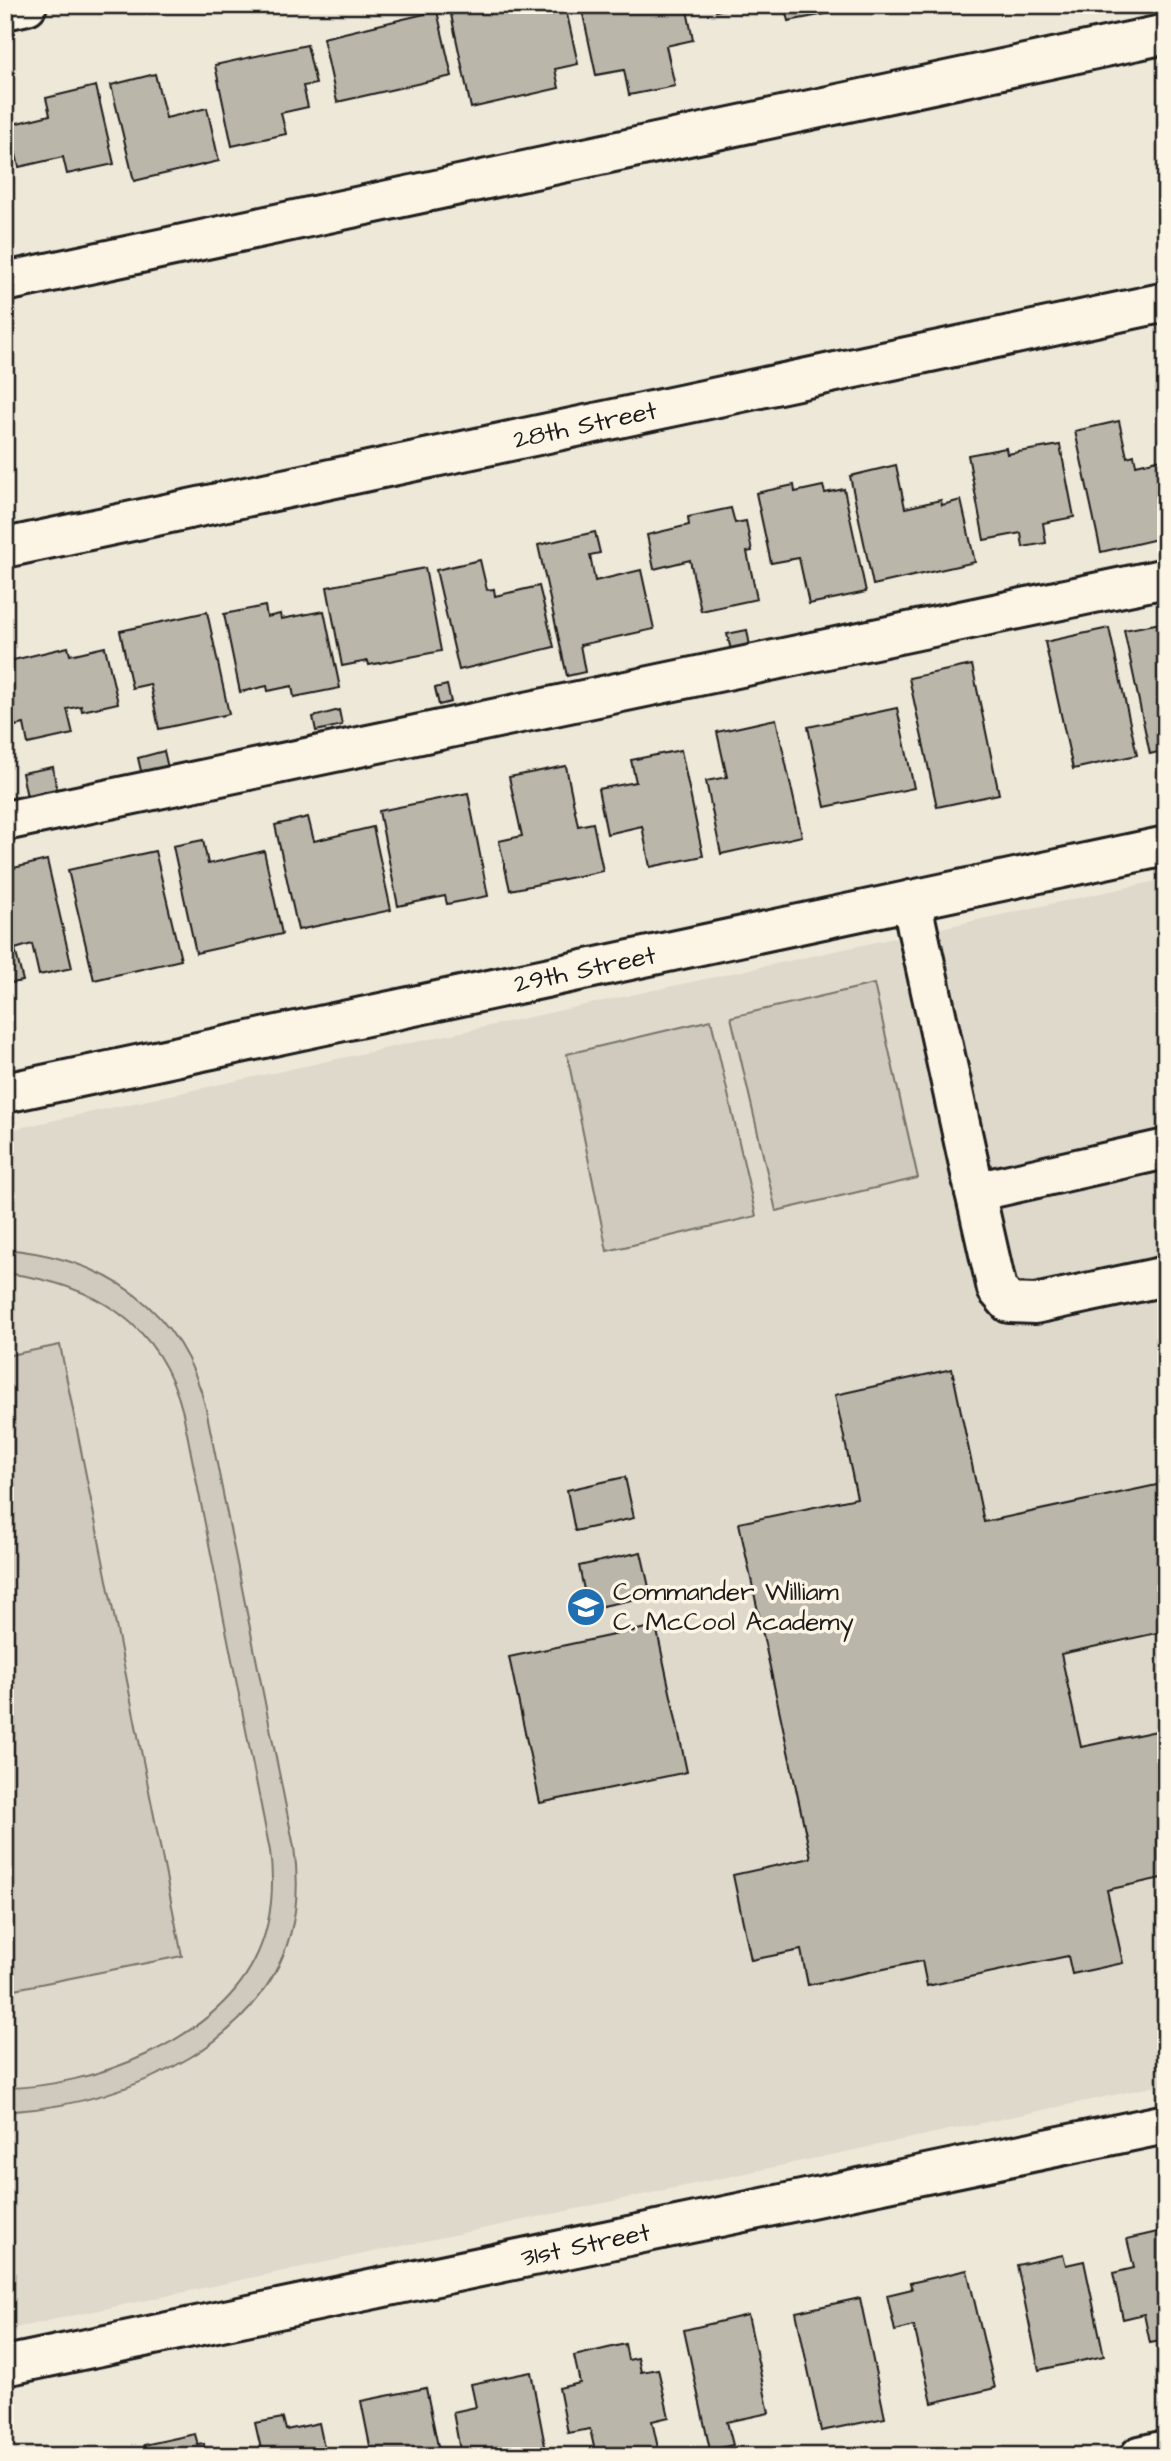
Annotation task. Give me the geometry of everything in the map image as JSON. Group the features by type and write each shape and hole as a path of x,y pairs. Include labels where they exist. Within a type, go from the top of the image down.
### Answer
{"street":[{"path":"5,10 27,5"},
{"path":"5,282 1166,34"},
{"name":"28th Street","path":"5,548 1166,302"},
{"path":"5,821 1166,578"},
{"name":"29th Street","path":"5,1093 1166,846"},
{"path":"911,900 997,1289 1009,1303 1035,1304 1166,1276"},
{"path":"975,1192 1166,1149"},
{"name":"31st Street","path":"5,2366 1166,2124"},
{"path":"1139,2456 1166,2450"}],"shaded area":[{"name":"Commander William C. McCool Academy","path":"1166,879 1166,2084 5,2330 5,1131"},
{"path":"874,984 918,1178 776,1211 731,1017"},
{"path":"711,1020 756,1216 607,1251 567,1054"},
{"path":"5,1249 42,1254 76,1264 107,1277 134,1294 158,1316 179,1343 195,1373 206,1409 294,1847 297,1879 295,1911 283,1957 260,1996 229,2029 191,2057 149,2078 104,2095 14,2111 5,2111 5,2088 39,2086 111,2069 180,2037 210,2015 235,1990 260,1948 271,1908 272,1880 270,1851 183,1413 172,1381 158,1354 140,1332 119,1313 94,1298 67,1287 37,1278 5,1273"},
{"path":"60,1345 182,1956 5,1991 5,1356"}],"building":[{"path":"472,5 498,5 500,13 533,6 534,9 565,5 578,64 555,69 559,88 471,108 450,10"},
{"path":"581,5 686,5 693,40 666,46 675,86 629,95 624,70 596,75"},
{"path":"715,5 743,5 716,11"},
{"path":"784,5 829,5 831,13 788,21"},
{"path":"437,11 452,76 337,102 323,38"},
{"path":"307,45 316,84 303,86 308,107 281,113 286,134 232,146 215,65"},
{"path":"155,74 166,118 207,108 219,161 134,181 111,85"},
{"path":"96,86 114,164 67,174 63,157 19,167 9,125 50,115 46,98"},
{"path":"1119,421 1127,457 1134,455 1136,465 1166,458 1166,537 1101,552 1075,431"},
{"path":"1060,445 1074,517 1043,523 1046,543 1023,547 1021,533 984,540 968,455 1006,448 1007,454"},
{"path":"896,465 905,508 941,500 942,505 961,500 975,562 873,585 850,476"},
{"path":"794,485 795,492 823,486 825,493 844,489 866,592 809,604 799,558 771,563 756,493"},
{"path":"731,508 735,523 746,521 752,551 747,552 757,599 701,611 690,560 654,569 647,535 689,525 688,517"},
{"path":"595,532 600,553 590,555 595,581 641,570 654,629 580,645 585,672 567,676 538,545"},
{"path":"480,560 487,590 494,589 495,596 539,586 554,647 459,670 436,570"},
{"path":"425,568 441,651 369,665 368,661 342,666 327,587"},
{"path":"265,606 267,617 280,614 281,619 324,611 340,688 294,697 292,686 268,691 267,686 240,692 224,614"},
{"path":"207,612 229,714 159,729 150,684 132,688 120,631"},
{"path":"1166,622 1166,750 1150,754 1124,630"},
{"path":"1109,628 1137,755 1073,769 1045,642"},
{"path":"747,630 750,646 731,650 727,634"},
{"path":"68,647 70,655 105,647 118,703 82,711 81,706 67,709 73,734 28,744 24,724 15,726 5,680 5,662"},
{"path":"972,665 999,794 937,807 909,678"},
{"path":"447,685 451,702 439,705 435,688"},
{"path":"897,708 914,788 825,807 808,727"},
{"path":"339,710 342,725 316,731 313,717"},
{"path":"776,719 802,836 721,854 706,781 727,777 717,732"},
{"path":"681,750 703,856 650,867 642,826 607,834 598,789 636,782 631,760"},
{"path":"164,751 168,768 142,775 138,758"},
{"path":"566,766 578,826 593,823 603,871 510,890 499,841 522,836 509,777"},
{"path":"53,767 57,792 27,797 22,773"},
{"path":"468,793 488,896 447,904 445,896 398,906 379,811"},
{"path":"308,817 314,841 373,827 391,910 298,930 275,825"},
{"path":"203,840 208,864 264,851 282,934 196,953 173,846"},
{"path":"155,851 181,960 94,980 68,870"},
{"path":"47,860 72,968 39,975 32,944 15,949 23,981 5,984 5,870"},
{"path":"952,1369 984,1522 1166,1483 1166,1631 1061,1654 1081,1747 1166,1729 1166,1877 1107,1890 1123,1963 1072,1974 1068,1956 927,1986 922,1961 808,1985 801,1950 751,1960 733,1875 811,1858 739,1523 857,1498 835,1395"},
{"path":"625,1477 634,1518 575,1531 567,1490"},
{"path":"641,1552 651,1596 588,1609 579,1566"},
{"path":"656,1626 687,1772 540,1803 509,1657"},
{"path":"1166,2230 1166,2340 1150,2343 1144,2314 1123,2319 1113,2273 1134,2268 1127,2239"},
{"path":"1063,2255 1066,2265 1084,2261 1104,2356 1039,2370 1017,2265"},
{"path":"967,2270 995,2388 932,2403 914,2326 895,2331 887,2295 912,2289 910,2283"},
{"path":"860,2298 885,2418 821,2431 796,2312"},
{"path":"748,2315 769,2413 727,2422 733,2445 710,2450 684,2330"},
{"path":"625,2344 628,2360 638,2358 641,2372 658,2369 669,2417 652,2421 658,2448 621,2456 596,2456 590,2429 568,2433 559,2388 580,2383 574,2356"},
{"path":"531,2372 547,2456 461,2456 453,2412 476,2407 471,2384"},
{"path":"426,2388 440,2456 372,2456 361,2401"},
{"path":"283,2418 286,2430 319,2423 326,2456 238,2456 237,2454 261,2449 255,2423"},
{"path":"195,2434 198,2445 204,2444 205,2451 215,2449 216,2456 146,2456 144,2445"}],"place":[{"name":"Commander William C. McCool Academy","path":"586,1607"}]}
